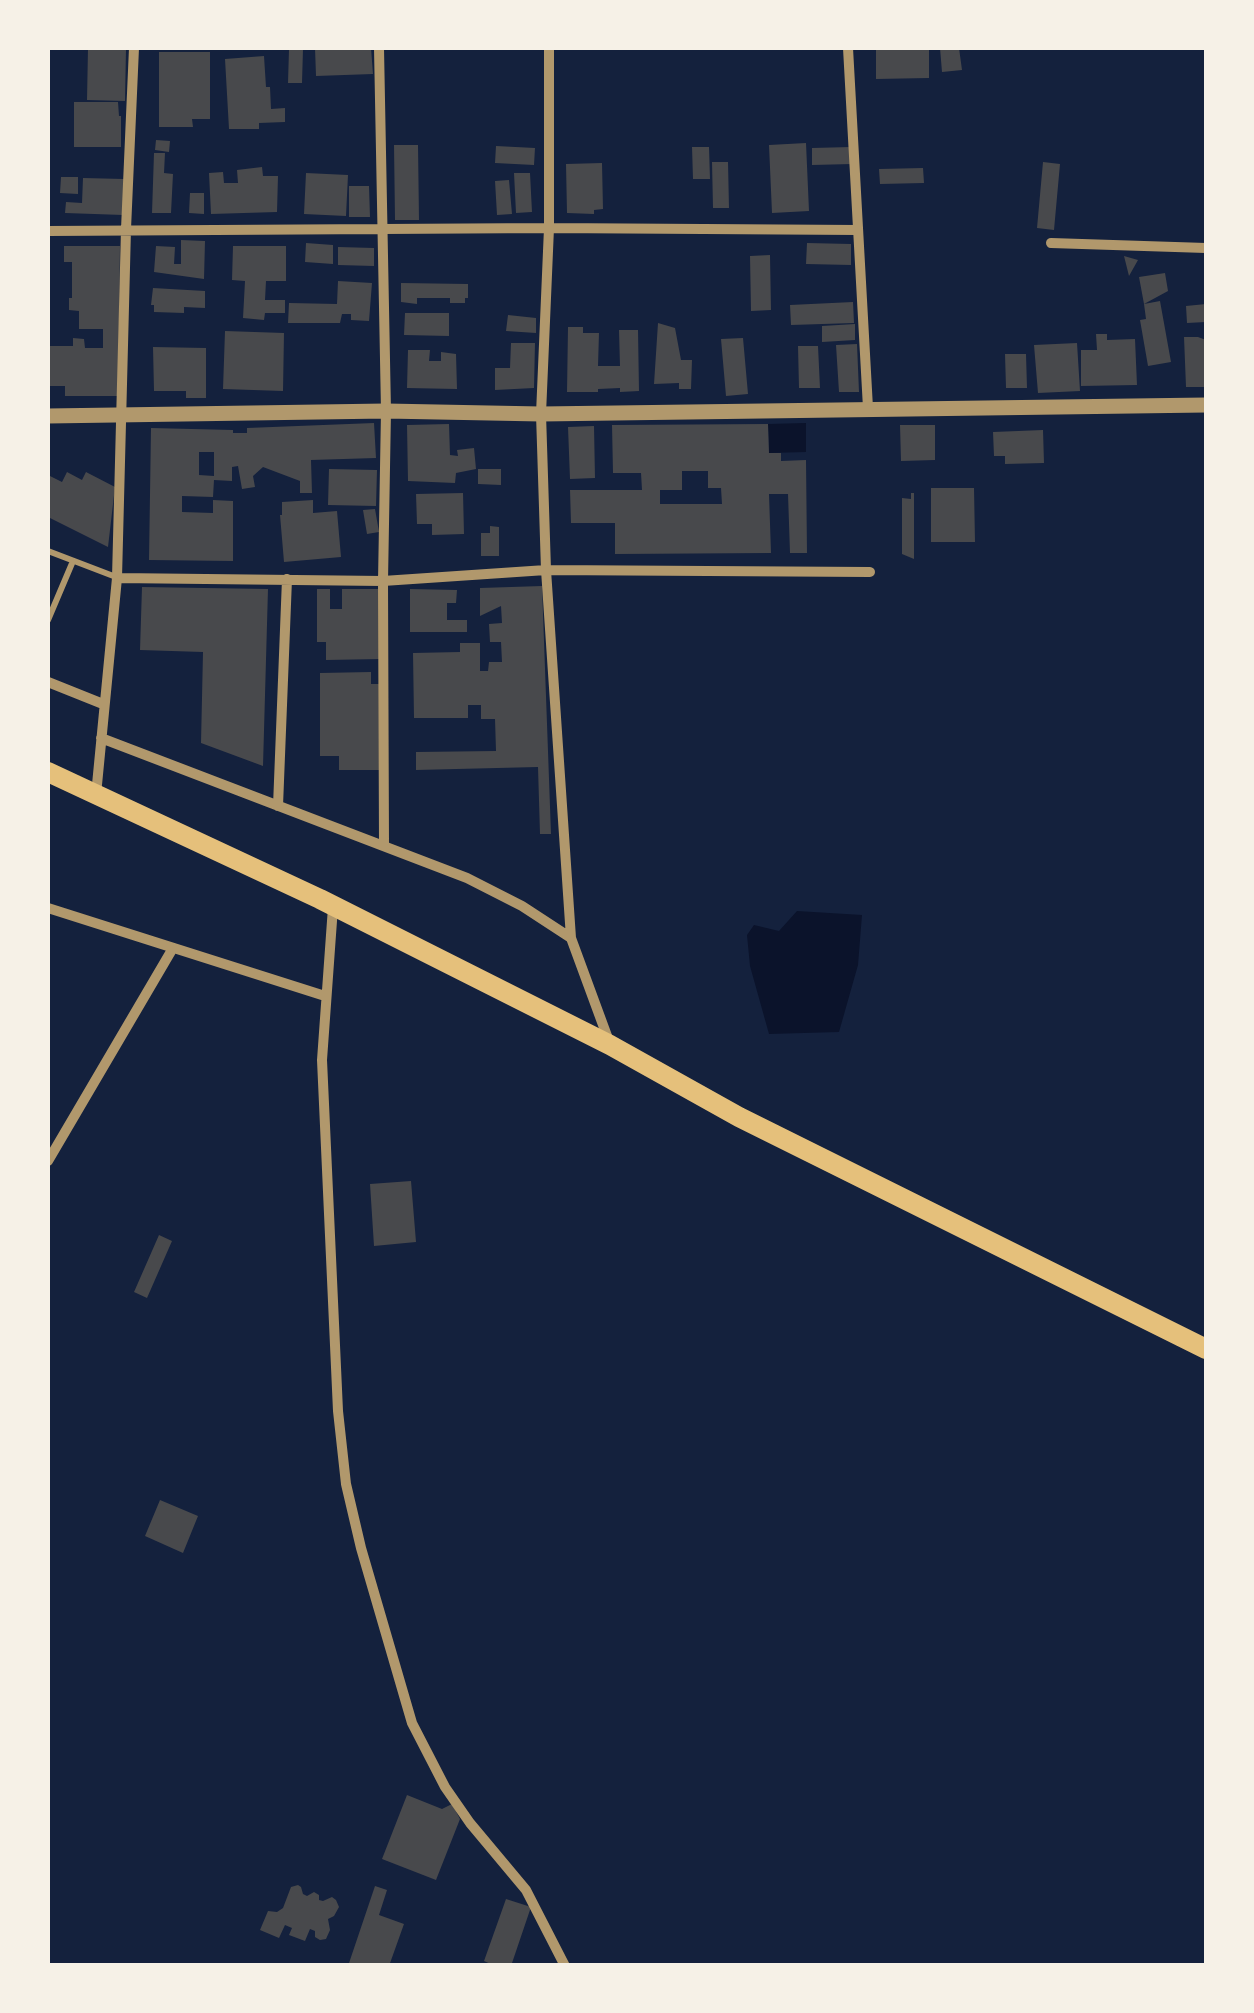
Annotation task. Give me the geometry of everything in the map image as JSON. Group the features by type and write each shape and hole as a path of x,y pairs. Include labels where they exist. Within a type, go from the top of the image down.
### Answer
{"highway":[{"path":"48,772 333,906 610,1045 756,1125 1206,1350"}],"street":[{"path":"96,796 117,578 134,48"},
{"path":"379,48 386,411 384,845"},
{"path":"549,48 549,228 542,414 546,570 571,938 610,1045"},
{"path":"848,48 868,408"},
{"path":"48,231 858,230"},
{"path":"1051,243 1206,248"},
{"path":"48,416 1206,405"},
{"path":"117,578 383,581 546,570 870,572"},
{"path":"278,806 287,579"},
{"path":"48,682 103,704"},
{"path":"101,738 384,845 496,892 571,938"},
{"path":"333,906 322,1060 324,1119 338,1411 346,1484 356,1530 412,1723 445,1786 470,1823 526,1890 565,1966"},
{"path":"48,908 325,996"},
{"path":"48,1161 172,948"}],"lane":[{"path":"48,551 117,578"},
{"path":"48,620 73,561"}],"water":[{"path":"806,423 806,452 769,453 768,424"},
{"path":"797,911 862,915 858,965 839,1032 769,1034 750,966 747,935 754,925 779,931"}],"building":[{"path":"88,48 126,49 125,101 87,100"},
{"path":"315,48 371,48 373,74 316,76"},
{"path":"876,48 929,48 929,78 876,79"},
{"path":"940,48 959,48 962,70 942,72"},
{"path":"289,49 303,49 302,83 288,83"},
{"path":"159,52 210,52 210,119 192,119 193,127 159,127"},
{"path":"264,56 271,109 285,108 285,122 259,123 259,129 229,129 225,59"},
{"path":"74,102 118,102 121,147 74,147"},
{"path":"156,140 170,141 169,152 155,150"},
{"path":"806,143 809,211 772,213 769,145"},
{"path":"394,145 418,145 419,220 395,220"},
{"path":"496,146 535,148 534,165 495,163"},
{"path":"692,147 709,147 710,179 693,179"},
{"path":"851,147 852,164 812,165 812,148"},
{"path":"154,153 165,153 164,173 173,174 171,213 152,213"},
{"path":"712,162 728,162 729,208 713,208"},
{"path":"1043,162 1060,164 1054,230 1037,228"},
{"path":"602,163 603,209 594,210 594,214 567,213 566,164"},
{"path":"262,167 263,176 278,176 277,212 211,214 209,173 223,172 224,183 238,183 237,170"},
{"path":"923,168 924,183 880,184 879,169"},
{"path":"306,173 348,175 346,216 304,214"},
{"path":"514,173 530,173 532,212 516,213"},
{"path":"61,177 78,177 78,194 60,193"},
{"path":"83,178 124,179 123,215 65,213 66,202 82,203"},
{"path":"509,180 512,214 497,215 495,181"},
{"path":"349,186 369,186 370,217 349,217"},
{"path":"190,193 204,193 204,214 189,213"},
{"path":"181,240 205,241 204,279 154,272 156,246 175,247 174,264 181,264"},
{"path":"306,243 333,245 333,264 305,262"},
{"path":"807,243 851,244 851,265 806,264"},
{"path":"64,246 120,246 118,396 65,396 65,386 48,386 48,346 73,346 73,338 84,339 85,348 103,348 103,329 79,329 79,311 69,310 72,262 64,262"},
{"path":"233,246 286,246 286,281 266,281 265,300 285,300 285,313 265,313 264,320 243,318 245,281 232,280"},
{"path":"338,247 374,248 374,266 338,265"},
{"path":"770,255 771,310 751,311 750,256"},
{"path":"1124,256 1138,260 1129,276"},
{"path":"1165,273 1168,291 1144,304 1139,277"},
{"path":"338,281 372,283 369,321 351,320 351,314 342,314 340,323 288,323 289,303 337,304"},
{"path":"401,283 468,284 468,298 465,303 450,303 450,298 417,298 417,304 401,302"},
{"path":"153,288 205,291 205,308 184,307 184,313 154,312"},
{"path":"1160,301 1171,362 1148,366 1140,320 1146,319 1144,304"},
{"path":"853,302 854,323 791,325 790,305"},
{"path":"1206,304 1206,322 1187,323 1186,306"},
{"path":"405,313 449,313 449,336 404,335"},
{"path":"508,315 536,318 536,333 506,331"},
{"path":"658,323 675,328 681,360 692,360 691,389 679,389 679,383 654,384"},
{"path":"855,324 855,340 822,342 822,326"},
{"path":"568,327 583,327 583,333 599,333 598,366 620,366 619,330 638,330 639,391 620,392 620,388 567,392"},
{"path":"225,331 284,333 283,391 223,389"},
{"path":"1096,334 1107,334 1107,340 1135,339 1137,385 1081,386 1081,350 1097,350"},
{"path":"1184,337 1206,340 1206,387 1186,387"},
{"path":"743,338 748,394 726,396 721,339"},
{"path":"511,343 535,343 534,388 495,390 495,368 510,368"},
{"path":"1077,343 1080,391 1038,393 1034,345"},
{"path":"857,344 859,392 839,392 836,345"},
{"path":"798,346 818,346 820,388 799,388"},
{"path":"153,347 206,348 206,398 186,398 186,391 154,391"},
{"path":"408,350 430,350 429,361 441,361 441,352 456,354 457,389 407,388"},
{"path":"1005,354 1026,354 1027,388 1006,388"},
{"path":"374,423 376,458 311,460 312,493 300,493 300,481 263,467 253,476 255,487 242,489 238,466 232,467 232,481 214,480 213,497 182,496 182,512 213,513 213,500 233,501 233,561 149,560 151,428 247,433 247,428","holes":["199,452 214,452 214,476 199,475"]},
{"path":"449,424 450,455 458,456 457,450 474,448 476,469 456,473 455,483 408,481 407,425"},
{"path":"768,424 769,453 781,453 781,461 806,460 807,553 790,553 788,494 769,494 771,553 615,554 615,523 571,523 570,490 642,490 641,473 613,473 612,425","holes":["682,471 708,471 708,488 721,488 722,504 660,504 660,490 682,490"]},
{"path":"900,425 935,425 935,460 901,461"},
{"path":"594,426 595,478 570,479 568,427"},
{"path":"1043,430 1044,463 1005,464 1005,456 994,456 993,432"},
{"path":"329,469 377,470 376,506 328,505"},
{"path":"478,469 501,469 501,485 478,484"},
{"path":"67,472 82,480 86,472 115,487 108,547 48,517 48,475 62,482"},
{"path":"931,488 974,488 975,542 931,542"},
{"path":"463,493 464,534 432,535 432,524 417,524 416,494"},
{"path":"911,493 914,559 902,554 902,498 911,499"},
{"path":"313,500 313,513 337,511 341,557 284,562 282,502"},
{"path":"375,509 379,532 367,534 363,510"},
{"path":"490,526 499,527 499,556 481,556 481,533 490,533"},
{"path":"542,586 551,834 540,834 538,767 416,770 416,752 496,751 495,719 481,719 481,705 468,705 468,718 414,718 413,653 460,652 460,643 480,643 480,671 488,671 489,662 502,662 501,642 490,642 489,624 502,623 501,606 480,616 480,588"},
{"path":"142,587 268,589 263,766 201,743 203,652 140,650"},
{"path":"317,589 330,589 330,609 342,609 342,589 380,589 381,659 326,660 326,642 317,642"},
{"path":"410,589 457,590 456,603 447,603 447,620 467,620 467,632 410,632"},
{"path":"371,672 371,684 381,684 381,770 339,770 339,756 320,756 320,673"},
{"path":"411,1181 416,1242 374,1246 370,1184"},
{"path":"159,1235 172,1241 147,1298 134,1292"},
{"path":"160,1500 198,1516 183,1553 145,1536"},
{"path":"407,1795 442,1809 452,1804 460,1819 436,1880 382,1859"},
{"path":"298,1885 307,1896 314,1892 319,1900 336,1900 339,1907 328,1919 330,1930 326,1939 315,1937 315,1931 310,1929 305,1941 289,1935 292,1928 285,1925 279,1938 260,1930 268,1911 283,1908 291,1887"},
{"path":"375,1886 387,1890 379,1915 404,1924 389,1966 348,1966"},
{"path":"506,1899 531,1907 511,1966 495,1966 484,1961"}]}
